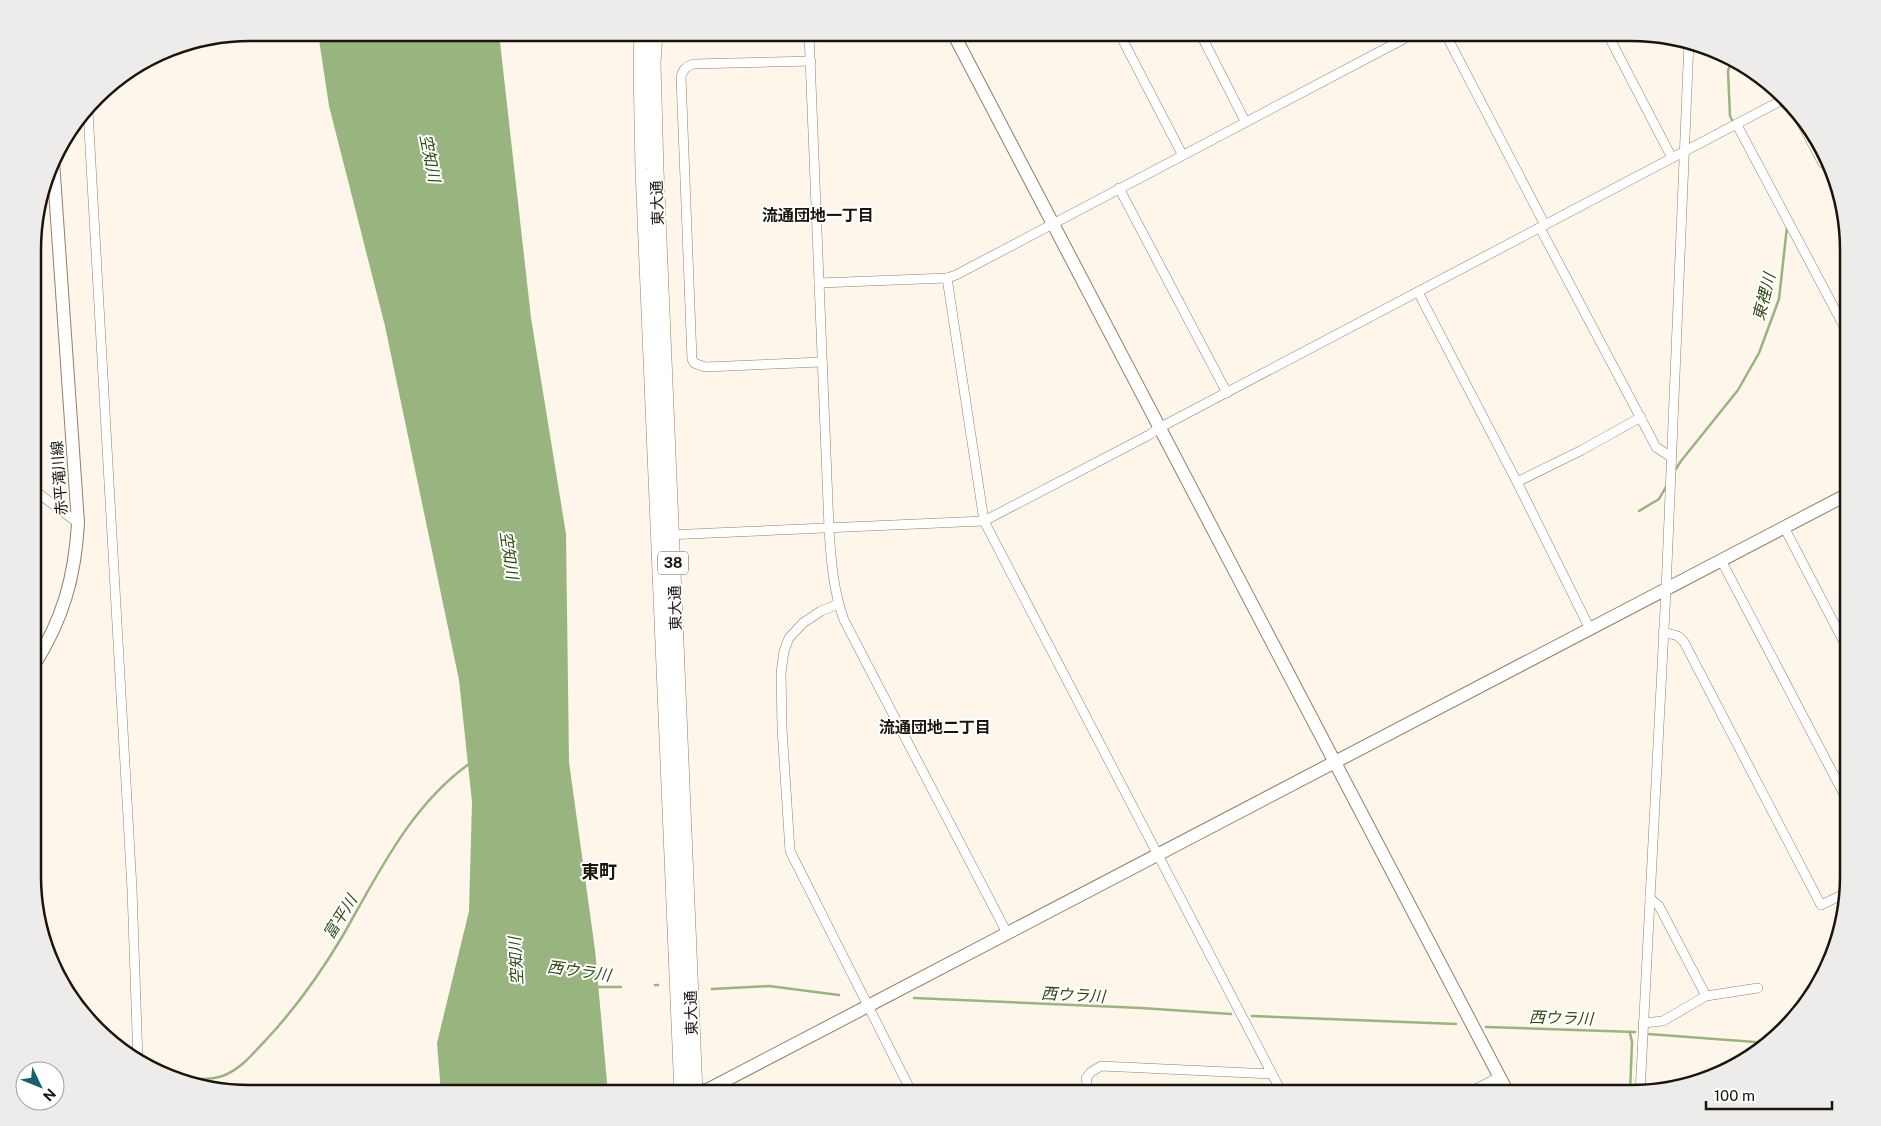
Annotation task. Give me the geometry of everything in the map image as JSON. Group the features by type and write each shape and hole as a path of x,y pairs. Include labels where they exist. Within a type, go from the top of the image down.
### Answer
{"highway":[{"name":"東大通","path":"642,41 643,169 695,1085"},
{"name":"東大通","path":"654,41 653,63 665,535 682,1085"}],"street":[{"path":"809,41 831,572 838,604 844,620 1007,933"},
{"path":"958,41 1504,1085"},
{"path":"1124,41 1182,154"},
{"path":"1204,41 1245,122"},
{"path":"819,283 947,278 1398,41"},
{"path":"1450,41 1656,447 1671,457"},
{"path":"1611,41 1672,158"},
{"path":"1640,1084 1666,590 1689,49"},
{"path":"810,62 693,64 687,66 682,71 681,77 684,161 692,359 694,363 705,367 822,362"},
{"path":"665,535 984,521 1779,102"},
{"path":"88,118 131,879 138,1052"},
{"path":"1737,125 1840,318"},
{"name":"赤平滝川線","path":"41,652 60,618 67,594 77,547 78,523 54,177"},
{"path":"1119,188 1227,392"},
{"path":"947,278 984,521 1278,1085"},
{"path":"1418,292 1517,482 1590,629"},
{"path":"1517,482 1582,450 1641,417"},
{"path":"41,495 78,523"},
{"path":"717,1085 1840,498"},
{"path":"1784,527 1840,635"},
{"path":"1721,560 1840,787"},
{"path":"838,604 821,611 803,623 789,638 784,651 781,673 782,719 790,851 908,1085"},
{"path":"1663,632 1678,636 1684,642 1821,905 1838,897"},
{"path":"1650,898 1658,906 1706,996"},
{"path":"1643,1023 1663,1021 1706,996 1758,988"},
{"path":"1087,1085 1086,1078 1091,1072 1101,1066 1272,1074"},
{"path":"1483,1085 1499,1076"}],"water":[{"name":"空知川","path":"319,41 500,41 531,318 566,534 569,762 595,950 607,1085 440,1085 437,1043 469,911 472,802 459,680 385,326 329,106"}],"waterway":[{"name":"東裡川","path":"1730,66 1728,71 1730,116 1733,122"},
{"name":"東裡川","path":"1674,472 1738,390 1759,353 1779,299 1787,227"},
{"name":"東裡川","path":"1639,511 1659,499 1667,485"},
{"name":"富平川","path":"200,1079 218,1077 231,1072 252,1055 276,1029 316,978 396,843 412,821 429,800 469,764"},
{"name":"西ウラ川","path":"712,989 769,986 839,995"},
{"name":"西ウラ川","path":"595,987 621,987"},
{"name":"西ウラ川","path":"914,998 1231,1014"},
{"name":"西ウラ川","path":"1252,1016 1456,1024"},
{"name":"西ウラ川","path":"1486,1027 1635,1032"},
{"path":"1630,1033 1632,1042 1630,1085"},
{"name":"西ウラ川","path":"1648,1034 1757,1042"}],"district":[{"name":"流通団地一丁目","path":"818,215"},
{"name":"流通団地二丁目","path":"935,727"},
{"name":"東町","path":"599,871"}]}
